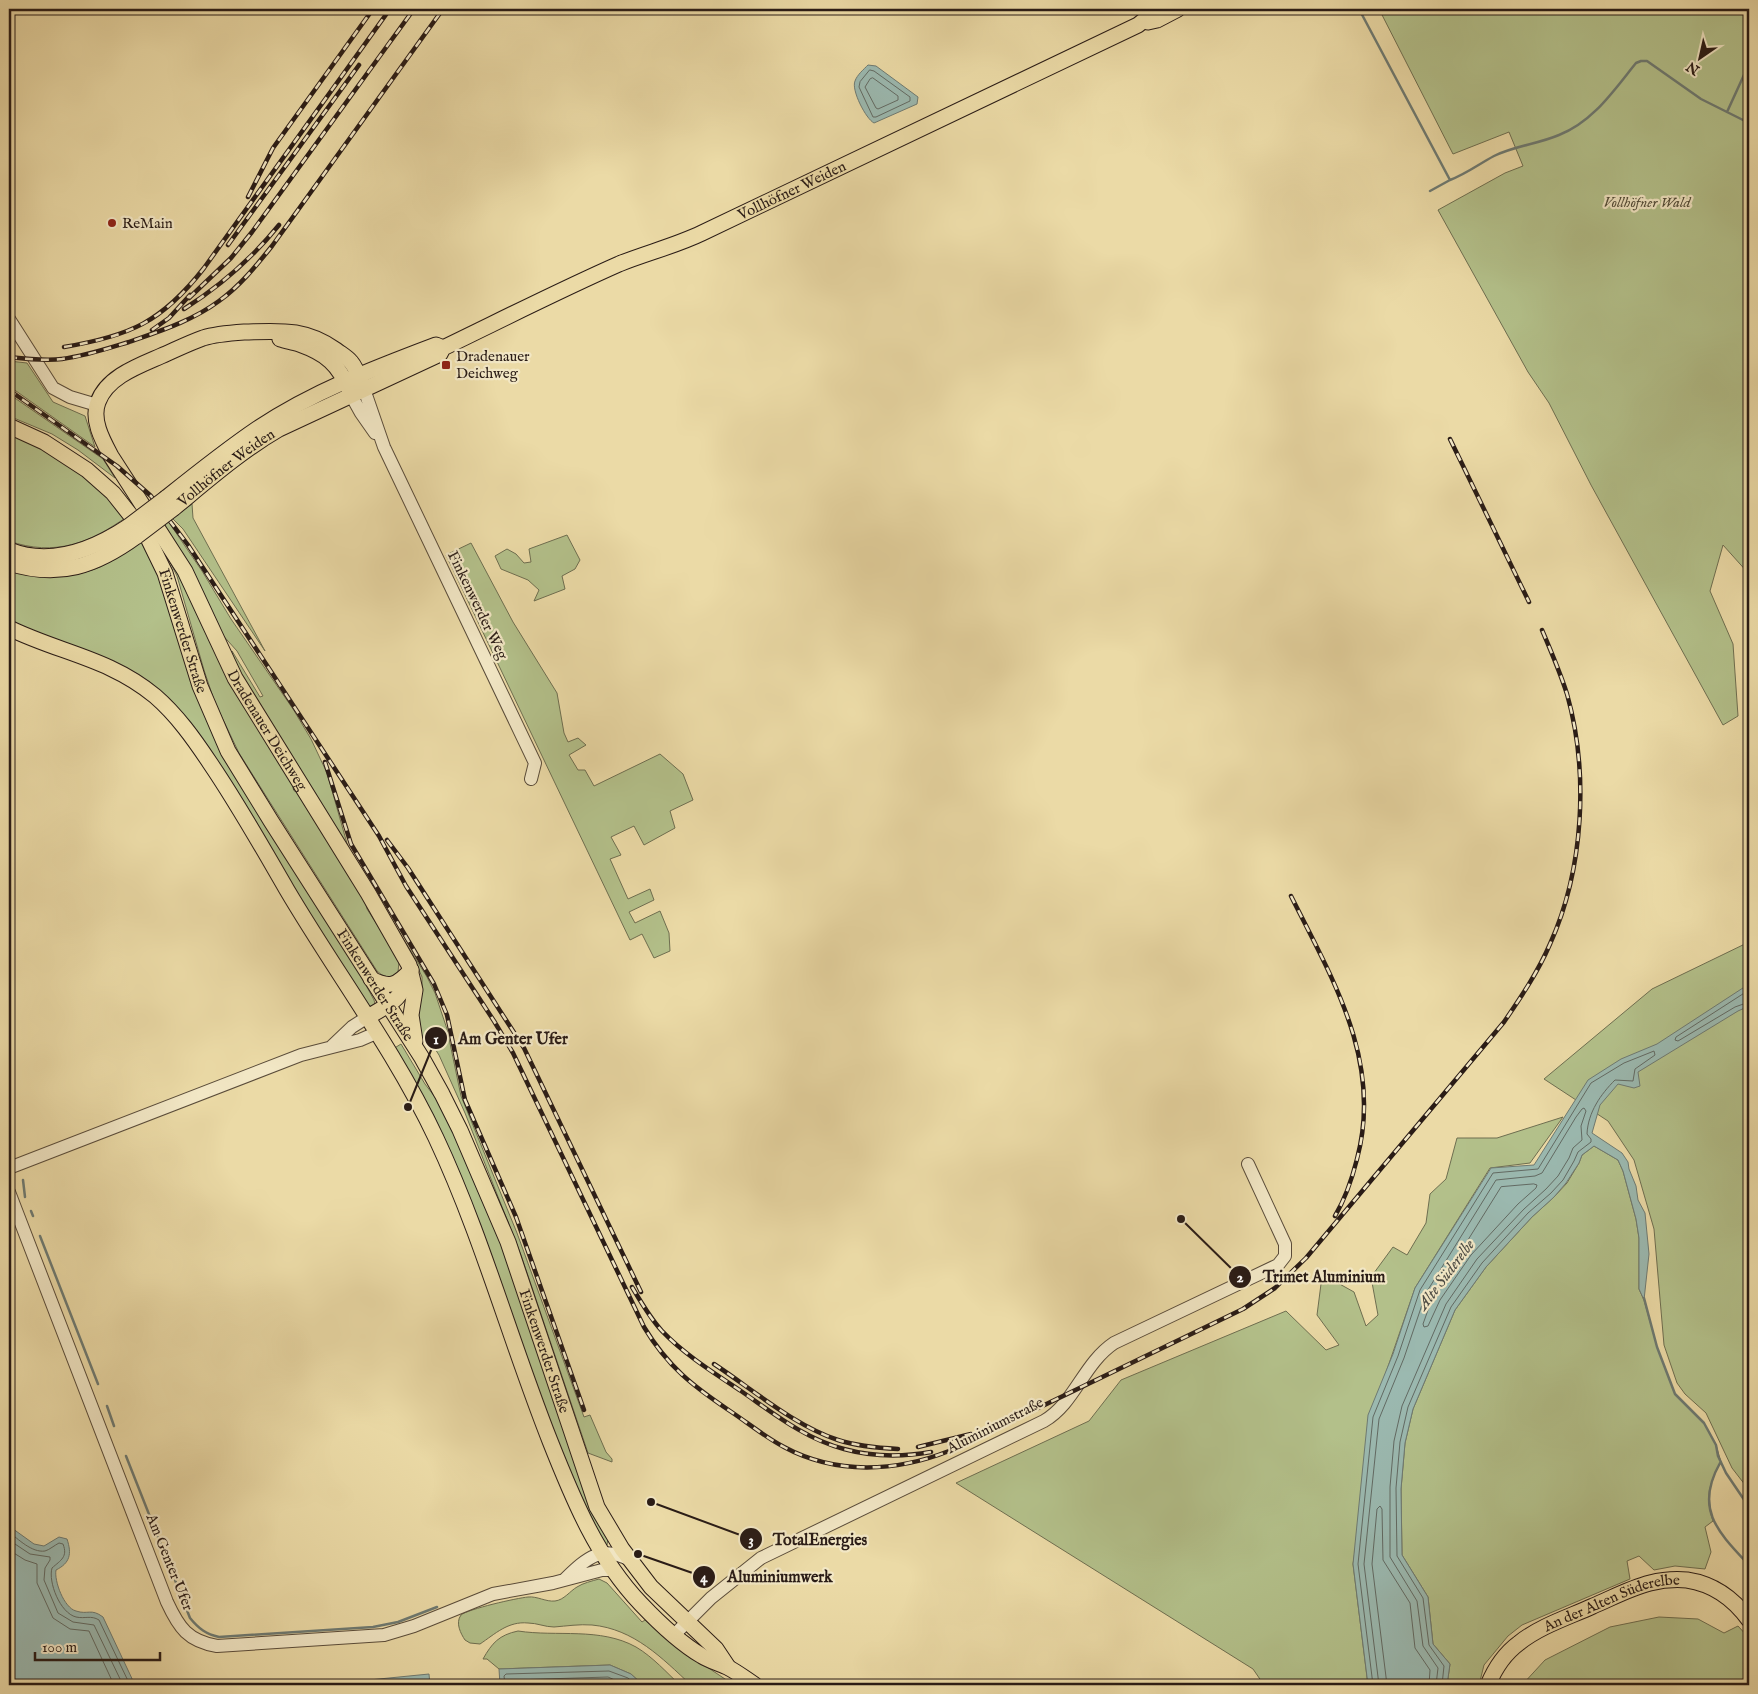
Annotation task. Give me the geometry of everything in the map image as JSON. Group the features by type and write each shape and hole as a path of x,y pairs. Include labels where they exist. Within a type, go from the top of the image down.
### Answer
{"main road":[{"name":"Vollhöfner Weiden","path":"1138,25 1158,9"},
{"name":"Vollhöfner Weiden","path":"9,563 28,569 76,568 106,556 133,531 170,503 216,473 271,433 354,385 440,354 443,348 605,271 694,237 1138,25 1157,20 1178,9"},
{"path":"97,404 111,382 152,360 203,338 276,330 316,338 347,358 352,363 354,385"},
{"name":"Dradenauer Deichweg","path":"97,404 98,426 111,456 185,571 235,678 368,893 411,970 415,990 412,1006 412,1024 417,1050"},
{"name":"Finkenwerder Straße","path":"9,426 52,447 87,470 113,493 147,536 165,573 200,686 228,751 270,821 417,1050 442,1094 479,1173 508,1242 597,1507 630,1560 660,1597 716,1649 728,1667"},
{"name":"Vollhöfner Weiden","path":"9,550 40,557 70,555 133,531"},
{"name":"Finkenwerder Straße","path":"9,628 24,636 84,656 120,672 153,694 172,712 192,737 227,788 294,902 417,1102 456,1184 478,1237 538,1411 567,1483 601,1553 613,1571 644,1608 674,1635 706,1658 728,1667 755,1685"},
{"path":"371,979 380,984 389,985 396,983 411,970"},
{"path":"366,1018 388,1005 403,992 411,970"},
{"path":"376,1033 398,1020 412,1006"},
{"name":"An der Alten Süderelbe","path":"1488,1685 1503,1658 1514,1646 1528,1636 1542,1628 1648,1583 1677,1579 1706,1585 1726,1596 1749,1620"}],"street":[{"path":"9,319 53,388 70,397 97,404"},
{"name":"Finkenwerder Weg","path":"354,385 535,763 531,779"},
{"path":"332,1046 352,1027 366,1018"},
{"path":"9,1168 300,1055 360,1040 376,1033"},
{"name":"Aluminiumstraße","path":"674,1635 733,1578 761,1558 1053,1416 1102,1352 1114,1344 1278,1265 1286,1253 1285,1241 1248,1164"},
{"name":"Am Genter Ufer","path":"9,1192 174,1617 187,1634 205,1644 217,1646 384,1635 414,1626 493,1594 602,1570 613,1571"},
{"path":"601,1553 618,1554 630,1560"},
{"name":"Am Genter Ufer","path":"565,1579 601,1553"}],"green space":[{"name":"Vollhöfner Wald","path":"1379,9 1749,9 1749,574 1723,545 1710,591 1733,644 1738,716 1723,725 1591,485 1549,403 1528,372 1438,210 1505,173 1523,166 1509,132 1453,154"},
{"path":"9,361 27,363 53,402 85,416 95,447 9,386"},
{"path":"9,394 103,459 115,478 78,450 52,434 9,416"},
{"path":"9,431 74,466 128,516 100,534 72,545 42,548 9,541"},
{"path":"192,504 193,518 265,651 183,529 172,518"},
{"path":"168,521 311,739 327,773 350,854 245,685 232,657 232,651 260,697 263,696 237,651 219,631 162,525"},
{"path":"567,535 580,560 575,569 562,576 565,589 534,601 539,590 528,580 501,569 495,556 507,549 516,554 524,563 531,562 529,549"},
{"path":"143,541 154,562 195,687 349,954 374,1000 375,1004 369,1007 177,709 9,622 9,570 43,576 78,574 106,564"},
{"path":"471,543 513,622 557,693 564,733 568,742 578,738 586,745 569,755 578,770 585,770 594,786 660,754 683,774 693,800 670,811 675,828 644,845 634,826 611,837 621,855 610,859 628,899 650,889 654,900 629,912 635,923 660,911 669,933 670,951 654,958 642,934 630,940 446,555"},
{"path":"162,546 363,894 367,909 397,956 399,962 398,972 388,979 377,971 239,753 215,703 177,576"},
{"path":"386,911 427,977 435,993 447,1029 461,1096 517,1233 584,1417 590,1415 612,1462 588,1453 521,1255 465,1113 439,1055 428,1038 425,1040 420,1030 418,1024 419,1013 415,1012 422,991 422,977 413,956"},
{"path":"1749,942 1749,1132 1745,1131 1744,1152 1749,1155 1749,1490 1732,1468 1706,1413 1685,1394 1677,1383 1664,1345 1654,1229 1634,1160 1608,1121 1544,1079 1652,989"},
{"path":"401,1044 425,1084 441,1105 490,1212 608,1538 607,1545 605,1545 595,1530 393,1049"},
{"path":"1563,1117 1530,1163 1490,1168 1415,1288 1382,1384 1353,1564 1368,1685 1264,1685 1253,1669 956,1483 1089,1421 1121,1380 1286,1311 1326,1350 1339,1345 1317,1315 1321,1284 1336,1282 1354,1292 1366,1326 1378,1315 1371,1277 1393,1247 1407,1255 1426,1223 1430,1194 1446,1179 1457,1138 1497,1138"},
{"path":"1594,1146 1618,1160 1623,1171 1639,1238 1639,1289 1644,1300 1657,1347 1675,1394 1704,1423 1716,1445 1721,1462 1711,1484 1709,1498 1713,1521 1705,1527 1711,1552 1705,1569 1675,1566 1654,1570 1639,1556 1627,1561 1630,1579 1522,1625 1508,1636 1484,1665 1479,1685 1447,1685 1450,1664 1433,1644 1428,1597 1402,1555 1401,1489 1405,1443 1413,1409 1455,1310 1486,1267 1532,1217 1567,1183 1582,1155"},
{"path":"599,1579 607,1583 642,1622 645,1620 686,1653 734,1685 691,1685 646,1646 621,1632 592,1625 551,1627 531,1623 514,1624 502,1629 480,1644 470,1643 465,1640 460,1632 459,1618 465,1613 493,1604 528,1597 552,1601 558,1600 579,1586"},
{"path":"1659,1617 1698,1619 1724,1633 1738,1626 1749,1638 1749,1685 1522,1685 1545,1660 1610,1627"},
{"path":"518,1631 593,1635 622,1641 648,1655 680,1685 643,1685 631,1674 610,1665 499,1669 487,1659 483,1659 497,1640"}],"water":[{"path":"868,65 876,66 918,97 917,104 874,123 860,104 854,85 857,77"},
{"path":"1749,984 1749,1006 1638,1072 1640,1086 1634,1088 1618,1084 1600,1105 1592,1133 1622,1153 1628,1162 1636,1186 1638,1200 1645,1213 1649,1254 1644,1300 1639,1289 1639,1238 1636,1219 1623,1171 1618,1160 1594,1146 1582,1155 1566,1183 1554,1197 1532,1217 1486,1267 1455,1310 1413,1409 1405,1443 1401,1489 1402,1555 1428,1597 1433,1644 1450,1664 1447,1685 1368,1685 1353,1564 1368,1415 1393,1354 1415,1288 1491,1168 1534,1165 1588,1080 1621,1059 1657,1044"},
{"path":"9,1526 34,1544 44,1546 59,1537 67,1539 69,1558 56,1570 61,1594 72,1609 80,1612 92,1612 103,1617 135,1685 9,1685"},
{"path":"610,1665 631,1674 643,1685 500,1685 499,1669"},
{"path":"429,1674 430,1685 319,1685"}],"waterway":[{"path":"1359,9 1450,180 1494,156 1551,138 1571,129 1593,114 1636,63 1641,61 1647,61 1701,99 1727,112"},
{"name":"Alte Süderelbe","path":"1749,64 1727,112 1749,123"},
{"path":"1430,191 1450,180"},
{"path":"9,1150 13,1153"},
{"path":"23,1180 25,1197"},
{"path":"31,1211 33,1216"},
{"path":"40,1236 98,1384"},
{"path":"1644,1298 1657,1347 1675,1394 1704,1423 1716,1445 1718,1456 1726,1473 1749,1507"},
{"path":"107,1406 114,1426"},
{"path":"126,1456 190,1618 206,1633 219,1637 373,1627 398,1622 437,1607"},
{"path":"1720,1463 1709,1494 1713,1519 1728,1542 1749,1565"}],"railway":[{"path":"248,197 273,148 373,9"},
{"path":"64,347 108,338 126,331 143,324 174,302 204,268 390,9"},
{"path":"189,298 231,258 252,232 414,9"},
{"path":"9,357 55,360 104,350 176,325 209,308 227,295 272,246 443,9"},
{"path":"228,245 359,65"},
{"path":"184,309 235,271 279,225"},
{"path":"152,330 169,318 190,295"},
{"path":"9,390 117,466 151,496 188,545 379,836 406,886 513,1053 644,1327 662,1353 693,1384 770,1439 804,1456 845,1466 866,1467 908,1463 949,1451 1243,1309 1275,1288 1306,1258 1504,1022 1540,964 1561,915 1570,884 1580,820 1578,755 1574,724 1567,694 1542,630"},
{"path":"1450,439 1529,602"},
{"path":"325,762 351,844 434,984 447,1015 465,1100 516,1217 584,1410"},
{"path":"387,840 408,868 524,1048 641,1292"},
{"path":"1291,896 1323,959 1350,1023 1359,1055 1364,1089 1363,1123 1357,1159 1348,1189 1335,1216"},
{"path":"632,1287 658,1326 680,1348 803,1432 830,1445 866,1454 909,1455 931,1452"},
{"path":"714,1364 774,1406 822,1434 853,1444 898,1449"},
{"path":"918,1447 971,1434"}],"place":[{"name":"ReMain","path":"112,223"},
{"name":"Dradenauer Deichweg","path":"446,365"},
{"name":"Am Genter Ufer","path":"408,1107"},
{"name":"Trimet Aluminium","path":"1181,1219"},
{"name":"TotalEnergies","path":"651,1502"},
{"name":"Aluminiumwerk","path":"638,1554"}]}
